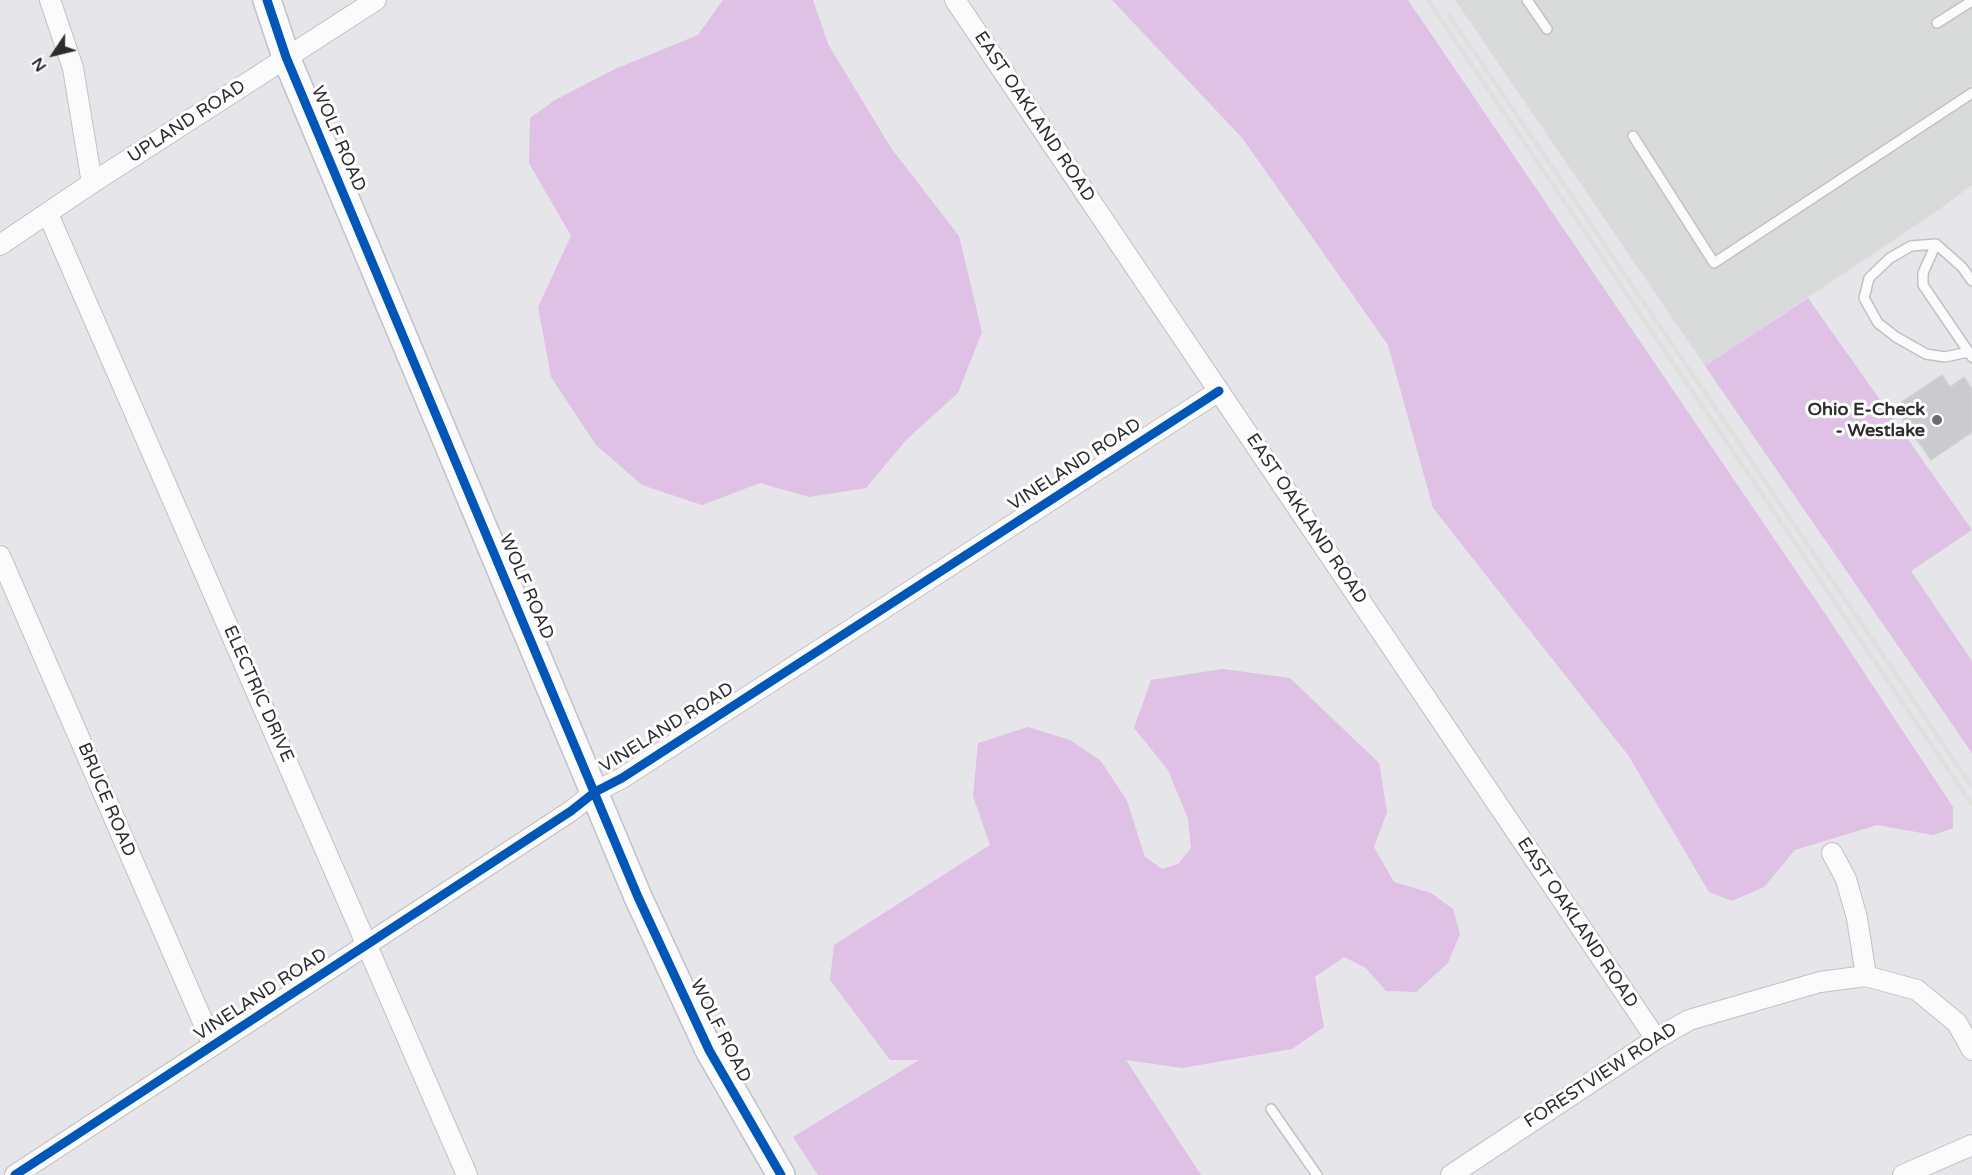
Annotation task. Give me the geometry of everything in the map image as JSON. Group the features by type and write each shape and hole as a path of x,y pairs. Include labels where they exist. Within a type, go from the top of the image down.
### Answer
{"street":[{"path":"50,0 73,68 92,183"},
{"name":"WOLF ROAD","path":"267,0 286,57 643,907 700,1030 746,1118 781,1175"},
{"name":"UPLAND ROAD","path":"0,245 376,0"},
{"name":"EAST OAKLAND ROAD","path":"955,0 1656,1039"},
{"name":"ELECTRIC DRIVE","path":"48,214 467,1175"},
{"name":"VINELAND ROAD","path":"15,1175 571,812 595,792 622,778 1219,391"},
{"name":"BRUCE ROAD","path":"0,556 213,1045"},
{"path":"1832,853 1846,879 1857,918 1866,976 1917,990 1957,1023 1972,1050"},
{"name":"FORESTVIEW ROAD","path":"1451,1175 1656,1039 1689,1020 1820,982 1866,976"},
{"path":"1903,1175 1972,1145"}],"lane":[{"path":"1527,0 1547,29"},
{"path":"1937,23 1972,1"},
{"path":"1633,136 1714,263 1972,93"},
{"path":"1936,244 1923,273 1923,285 1970,355 1945,357 1926,354 1896,337 1878,323 1864,298 1869,278 1890,258 1911,246 1936,244 1962,267 1972,281"},
{"path":"1271,1109 1317,1175"}],"shaded area":[{"path":"723,0 813,0 828,44 891,148 959,236 982,332 958,393 907,439 866,488 809,497 760,483 702,505 642,485 596,445 551,377 538,307 571,236 529,163 530,118 555,100 615,69 698,35"},
{"path":"1112,0 1408,0 1830,621 1953,807 1953,828 1933,835 1877,825 1795,850 1764,887 1732,901 1709,892 1628,755 1433,508 1388,345 1243,139"},
{"path":"1455,0 1972,0 1972,185 1940,209 1705,366"},
{"path":"1808,298 1972,530 1911,571 1972,661 1972,753 1705,366"},
{"path":"1223,669 1290,678 1379,763 1387,812 1374,847 1394,882 1431,893 1453,909 1460,934 1448,963 1416,992 1386,991 1366,968 1344,957 1315,977 1324,1027 1292,1049 1182,1068 1126,1060 1201,1175 818,1175 793,1137 919,1060 890,1060 830,980 834,945 990,845 973,796 978,743 1028,727 1070,740 1101,761 1127,801 1145,857 1162,869 1178,864 1191,848 1188,819 1168,770 1134,728 1151,680"}],"building":[{"name":"Ohio E-Check - Westlake","path":"1942,375 1950,387 1964,377 1972,389 1972,432 1931,460 1894,407"}],"railway":[{"path":"1428,0 1972,805"},
{"path":"1449,15 1972,787"}],"cycle path":[{"path":"267,0 286,57 638,897 709,1050 781,1175"},
{"path":"15,1175 571,811 595,792 622,778 1219,391"}],"place":[{"name":"Ohio E-Check - Westlake","path":"1937,420"}]}
